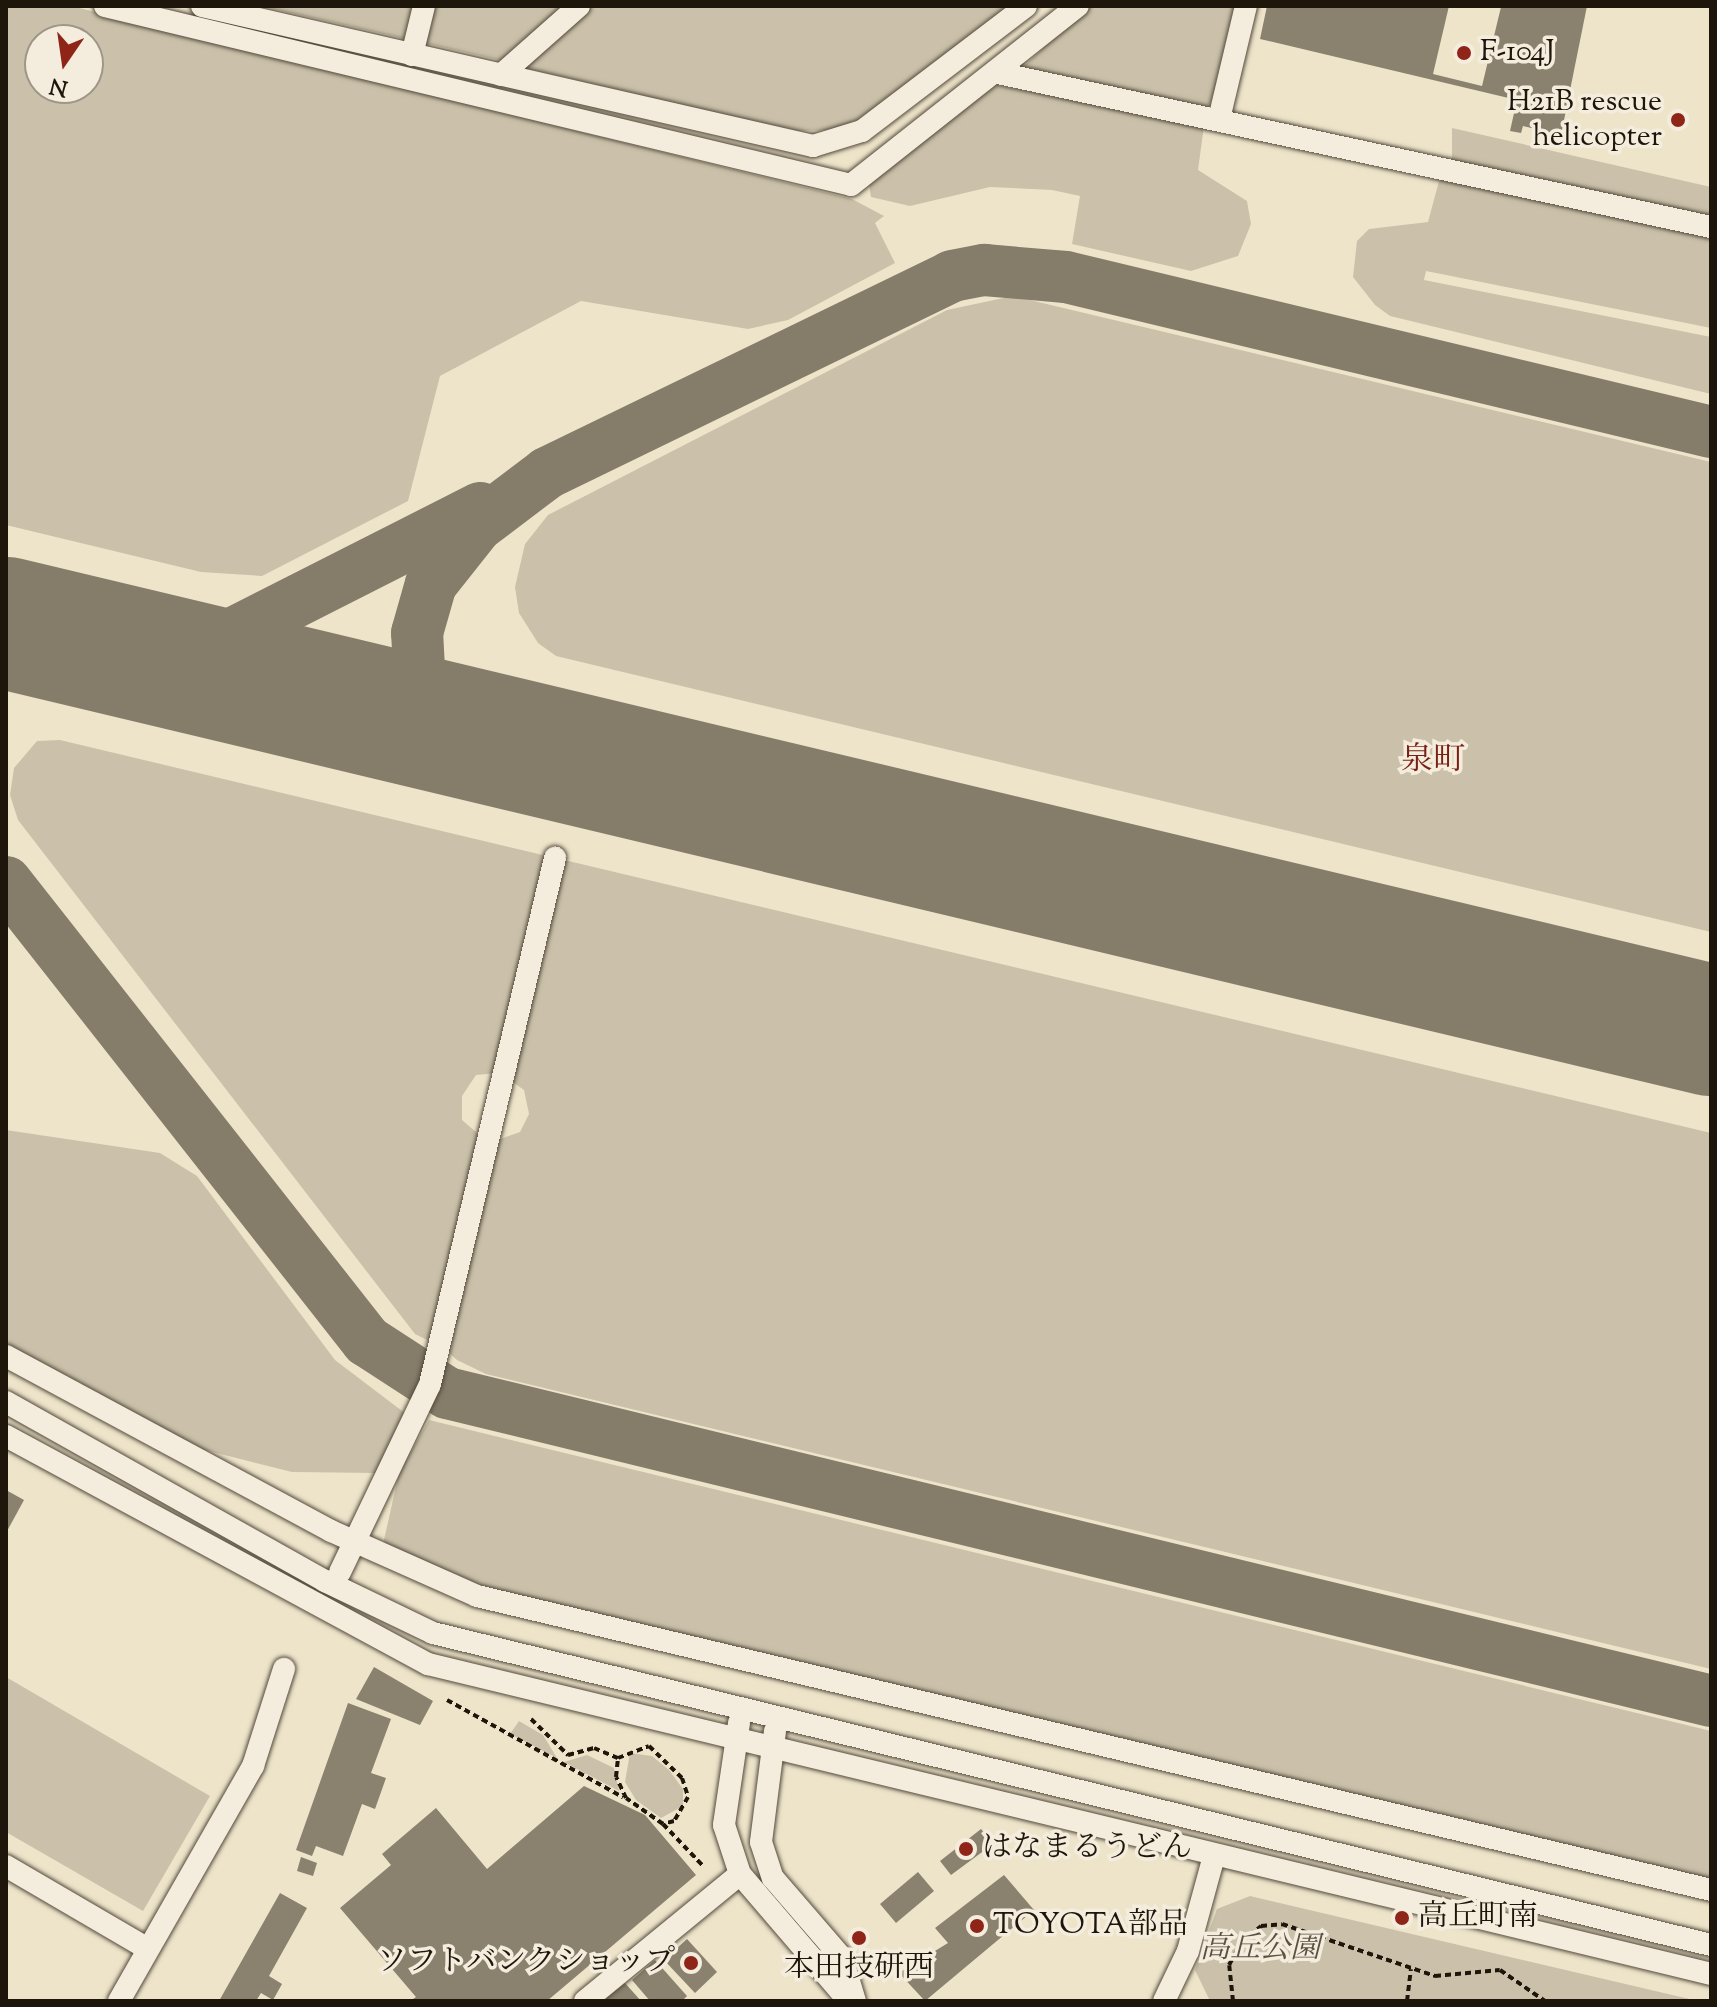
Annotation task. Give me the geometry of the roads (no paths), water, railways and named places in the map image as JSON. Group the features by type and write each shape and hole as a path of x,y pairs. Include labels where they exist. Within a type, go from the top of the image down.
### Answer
{"street":[{"path":"105,6 824,184 851,185 998,73 1078,6"},
{"path":"412,55 424,6"},
{"path":"501,75 579,6"},
{"path":"213,7 813,146 862,131 1026,6"},
{"path":"1219,119 1246,6"},
{"path":"998,73 1711,227"},
{"path":"340,1572 430,1384 555,858"},
{"path":"6,1356 356,1544 477,1596 1711,1890"},
{"path":"6,1402 433,1633 1711,1945"},
{"path":"6,1436 428,1664 1711,1974"},
{"path":"119,2001 253,1766 284,1669"},
{"path":"742,1709 724,1825 740,1874 849,2001"},
{"path":"778,1718 761,1842 773,1878 842,1958 855,2001"},
{"path":"1174,1996 1214,1856"},
{"path":"6,1866 148,1949"},
{"path":"585,2001 740,1874"}],"place":[{"name":"F-104J","path":"1464,53"},
{"name":"H21B rescue helicopter","path":"1678,120"},
{"name":"はなまるうどん","path":"966,1849"},
{"name":"高丘町南","path":"1402,1918"},
{"name":"TOYOTA部品","path":"977,1926"},
{"name":"本田技研西","path":"859,1938"},
{"name":"ソフトバンクショップ","path":"691,1963"}],"district":[{"name":"泉町","path":"1433,761"}],"park label":[{"name":"高丘公園","path":"1260,1950"}]}
